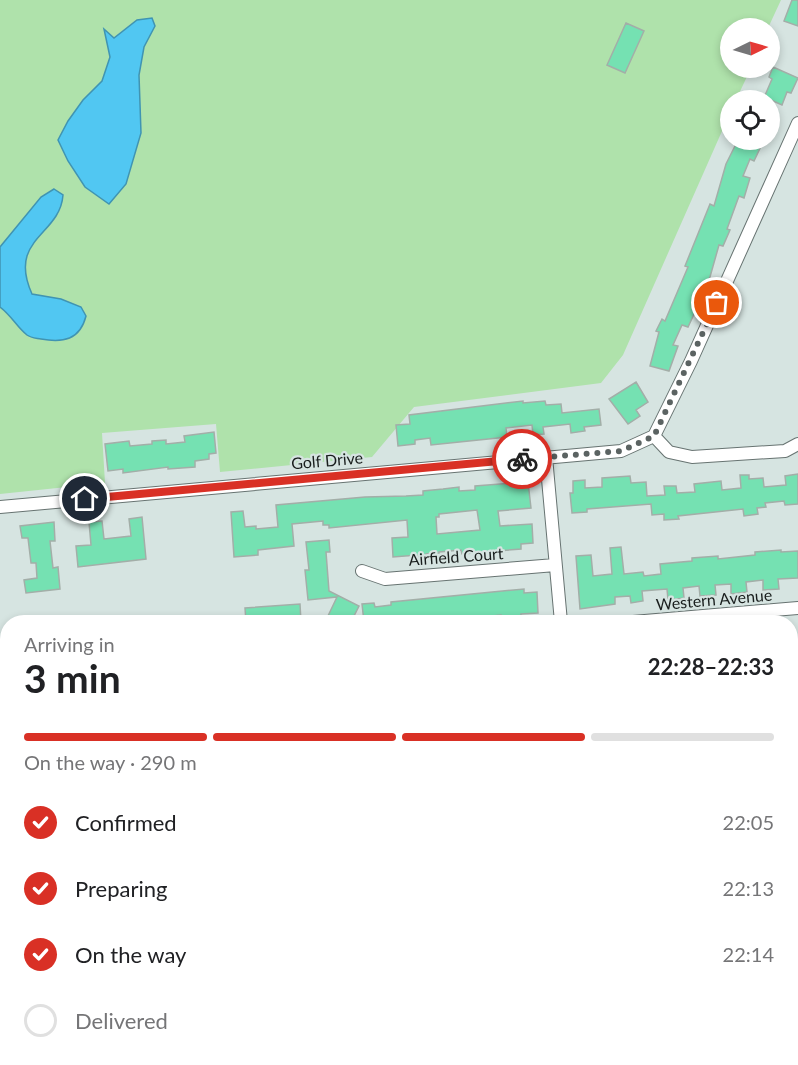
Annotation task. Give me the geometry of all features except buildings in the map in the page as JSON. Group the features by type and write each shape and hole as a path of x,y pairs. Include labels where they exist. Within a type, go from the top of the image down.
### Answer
{"street":[{"path":"798,123 691,361 654,436 669,452 692,457 785,451 798,444"},
{"name":"Golf Drive","path":"0,507 621,451 654,436"},
{"path":"546,457 560,615"},
{"name":"Airfield Court","path":"362,571 385,579 555,565"},
{"name":"Western Avenue","path":"764,615 798,608"}],"green space":[{"path":"0,0 781,0 773,18 720,18 720,78 746,78 741,90 720,90 720,136 623,355 601,383 414,407 372,457 220,472 216,424 102,433 105,483 0,494"}],"water":[{"path":"152,18 155,26 144,47 139,75 141,133 126,184 109,204 85,187 58,140 83,100 102,81 110,57 104,29 114,38 137,20"},
{"path":"54,189 63,195 60,209 30,249 26,261 26,275 32,294 61,299 81,307 86,316 80,330 70,338 63,340 29,336 0,307 0,247 41,197"}],"way so far":[{"path":"522,459 621,451 654,436 717,303"}],"route":[{"path":"85,499 522,459"}]}
